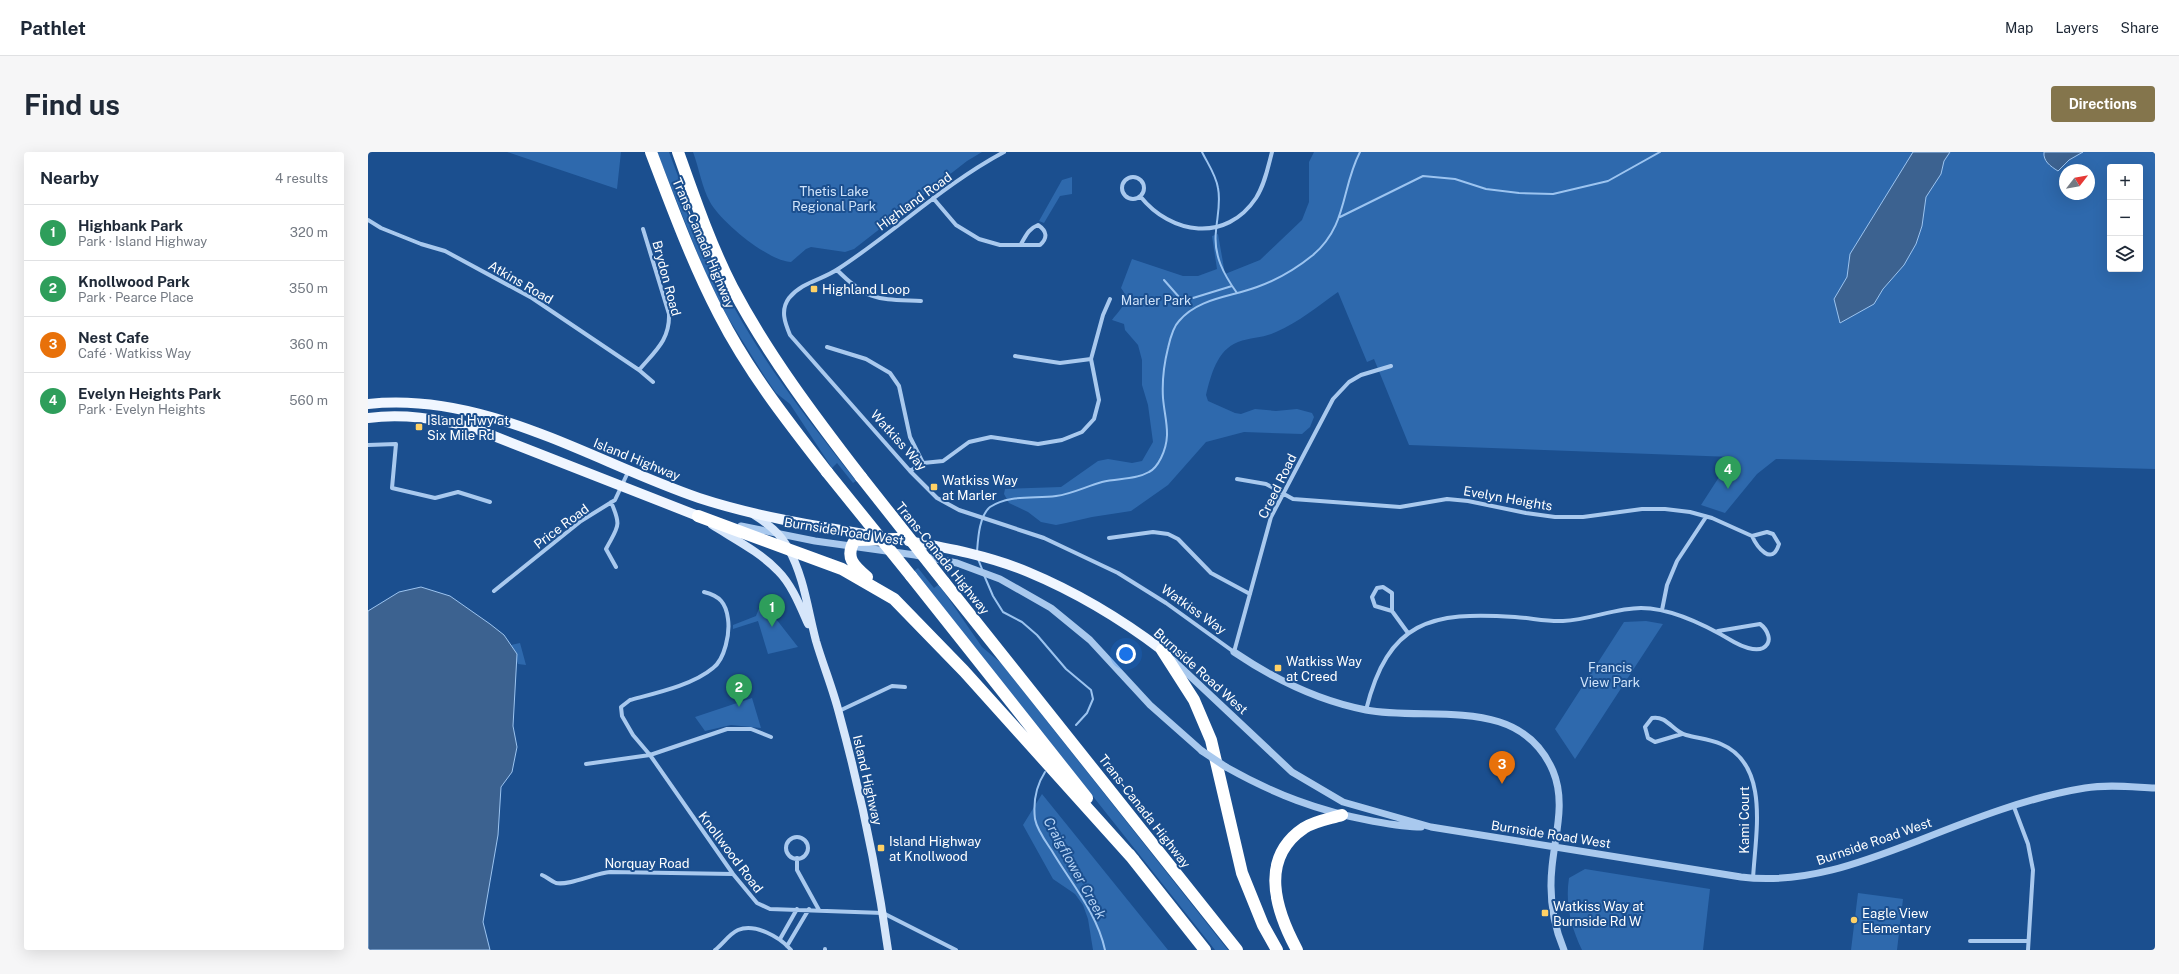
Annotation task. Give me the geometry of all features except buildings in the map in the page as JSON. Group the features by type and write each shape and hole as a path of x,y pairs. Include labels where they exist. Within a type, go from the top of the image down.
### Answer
{"highway":[{"name":"Trans-Canada Highway","path":"651,152 686,243 719,315 768,393 827,472 1106,822 1205,950"},
{"name":"Trans-Canada Highway","path":"678,152 709,237 729,280 752,322 814,417 1236,950"},
{"path":"698,516 842,569 894,599"},
{"path":"898,539 855,540 849,555 854,566 894,599 964,671 1134,860"},
{"path":"1162,650 1194,700 1211,740 1242,873 1263,925 1277,950"},
{"path":"1297,950 1277,902 1275,885 1276,871 1280,857 1294,837 1304,828 1317,822 1342,815"}],"main road":[{"name":"Island Highway","path":"368,404 419,404 482,414 522,427 698,497 754,514 780,535 789,549 800,580 816,642 839,711 856,777 883,913 888,950"},
{"name":"Island Highway","path":"368,418 400,416 437,419 471,426 698,516 762,557 779,571 797,600 816,642"},
{"name":"Burnside Road West","path":"754,514 898,539 965,552 989,559 1028,572 1078,596 1131,626 1162,650"}],"street":[{"name":"Highland Road","path":"838,270 933,198 1004,152"},
{"path":"1140,196 1158,215 1177,225 1198,229 1218,226 1235,218 1251,205 1261,188 1272,152"},
{"path":"1136,177 1143,184 1143,192 1140,196 1132,199 1124,194 1122,185 1128,178 1136,177"},
{"path":"933,198 956,225 979,239 1000,245 1021,244 1034,247 1040,245 1045,241 1046,235 1044,229 1038,225 1033,227 1028,231 1021,244"},
{"name":"Atkins Road","path":"368,220 381,228 421,244 445,251 532,298 639,370 653,382"},
{"name":"Brydon Road","path":"639,370 660,346 670,328 669,314 643,228"},
{"path":"838,270 854,288 869,296 887,300 921,301"},
{"name":"Watkiss Way","path":"838,270 803,286 789,298 784,310 786,326 790,335 910,472 937,498 959,510 1044,538 1118,573 1166,603 1234,652 1290,685 1332,701 1366,710 1396,714 1478,717 1505,724 1524,734 1534,742 1548,760 1556,780 1560,802 1551,877 1552,903 1560,940 1564,950"},
{"path":"910,472 923,463 943,461 969,442 991,437 1038,444 1062,440 1082,432 1094,419 1099,400 1091,359 1103,315 1110,299"},
{"path":"826,348 866,359 890,373 898,386 910,437 923,463"},
{"path":"1015,356 1060,362 1091,359"},
{"name":"Creed Road","path":"1234,652 1271,517 1333,399 1340,391 1361,375 1392,366"},
{"path":"368,445 396,444 392,488 436,498 458,492 490,502"},
{"name":"Price Road","path":"494,591 581,521 615,500 629,470"},
{"name":"Evelyn Heights","path":"1237,480 1266,484 1283,492 1293,500 1386,507 1400,507 1447,499 1468,501 1526,513 1555,517 1583,517 1642,509 1665,509 1706,517 1752,536"},
{"path":"611,502 618,518 619,526 606,549 616,567"},
{"name":"Burnside Road West","path":"698,516 780,535 851,547 915,555 957,564 1000,579 1051,608 1090,640 1150,705 1202,751 1226,767 1275,793 1342,815 1408,827 1431,827"},
{"path":"1662,610 1667,585 1676,561 1706,517"},
{"path":"1109,538 1153,532 1168,534 1178,539 1211,573 1250,594"},
{"path":"1767,532 1773,534 1779,544 1777,549 1773,553 1766,554 1762,552 1752,536 1767,532"},
{"path":"1392,611 1375,606 1372,597 1377,588 1383,587 1392,593 1392,611 1408,633"},
{"name":"Knollwood Road","path":"704,592 722,600 727,610 729,625 727,641 715,667 699,677 630,700 621,707 622,716 633,735 650,755 733,874 750,897 762,907 770,909 809,909 883,913"},
{"path":"1366,710 1372,686 1381,666 1408,633 1426,624 1451,616 1476,615 1562,622 1641,608 1662,610 1718,631 1735,642 1757,649 1763,648 1768,643 1769,638 1767,630 1760,624 1718,631"},
{"name":"Burnside Road West","path":"1162,650 1292,772 1343,802 1431,827 1753,879 1801,877 1853,864 2054,794 2086,787 2155,788"},
{"path":"839,711 892,686 905,687"},
{"name":"Kami Court","path":"1682,734 1655,742 1648,738 1645,727 1652,718 1660,718 1682,734 1722,744 1738,755 1750,771 1756,790 1753,879"},
{"path":"586,764 650,755 727,729 751,729 771,737"},
{"path":"2014,807 2028,844 2034,870 2028,950"},
{"path":"799,837 803,839 808,846 805,855 797,858 789,855 786,846 791,839 799,837"},
{"path":"797,858 797,870 818,910"},
{"name":"Norquay Road","path":"542,875 556,883 564,884 596,873 610,872 733,874"},
{"path":"715,950 738,930 751,928 780,939 789,948 809,909"},
{"path":"780,939 798,910"},
{"path":"883,913 956,950"},
{"path":"1970,941 2028,941"}],"green space":[{"path":"507,152 621,152 617,189"},
{"path":"657,152 669,152 708,253 726,292 749,334 793,398 856,481 853,483 837,463 832,468 790,404 776,393 727,316 706,275"},
{"name":"Thetis Lake Regional Park","path":"693,152 982,152 967,161 854,249 845,252 811,247 806,249 791,262 781,260 758,248 734,230 724,220 707,196"},
{"name":"Marler Park","path":"1314,152 2155,152 2155,469 1776,459 1757,474 1725,513 1701,505 1732,457 1409,445 1374,359 1367,362 1338,292 1293,324 1271,334 1243,340 1231,346 1220,357 1216,364 1208,387 1206,395 1208,401 1235,413 1241,414 1255,409 1276,411 1297,409 1312,413 1314,417 1310,427 1302,434 1244,432 1206,442 1168,485 1131,511 1092,517 1056,525 1041,522 1028,512 1009,503 1004,494 1005,489 1061,487 1098,461 1108,459 1132,463 1142,461 1153,442 1148,405 1142,385 1142,360 1138,345 1125,330 1124,324 1112,320 1121,309 1125,301 1124,293 1121,288 1132,259 1183,276 1198,276 1217,269 1212,236 1218,234 1225,274 1260,260 1302,220 1309,202 1309,162"},
{"path":"1072,177 1072,194 1060,196 1044,223 1039,221 1062,180"},
{"path":"918,568 934,588 938,585 942,589 982,647 1001,663 1228,950 1215,950 914,571"},
{"path":"762,601 798,647 768,654 758,621 733,629 733,625 756,616"},
{"name":"Francis View Park","path":"1646,621 1663,624 1575,759 1555,729 1624,622"},
{"path":"520,643 526,665 518,664 511,645"},
{"path":"752,698 761,728 731,725 705,731 695,717"},
{"path":"1042,794 1168,950 1093,950 1088,919 1083,905 1075,894 1053,879 1023,825"},
{"path":"1585,869 1710,889 1703,950 1582,950 1572,924 1568,906 1568,887 1569,878"},
{"path":"1858,893 1903,899 1897,950 1851,950"}],"shaded area":[{"path":"1913,152 1950,152 1944,161 1941,174 1926,197 1922,226 1916,244 1904,265 1883,289 1874,304 1840,323 1834,299 1847,277 1850,254"},
{"path":"2044,152 2083,152 2065,164 2059,164 2058,171 2046,161"},
{"path":"421,587 450,596 504,635 517,654 513,726 517,747 512,772 501,787 498,835 483,922 490,950 368,950 368,611 399,592"}],"waterway":[{"path":"1202,152 1214,174 1219,194 1216,226 1216,248 1220,264 1237,293"},
{"name":"Craigflower Creek","path":"977,552 983,516 990,507 997,503 1005,500 1062,495 1102,482 1144,475 1155,468 1161,458 1166,443 1167,428 1163,398 1164,373 1165,360 1173,330 1187,313 1196,307 1215,299 1272,281 1294,269 1313,255 1324,243 1338,219 1354,166 1360,152"},
{"path":"1340,217 1423,176 1455,179 1486,189 1519,193 1553,194 1608,181 1660,152"},
{"path":"1164,280 1179,297 1193,298 1232,286"},
{"name":"Craigflower Creek","path":"978,559 982,569"},
{"name":"Craigflower Creek","path":"984,575 993,596 1003,612 1022,622 1037,635 1066,669 1091,690 1093,699 1087,713 1076,725"},
{"name":"Craigflower Creek","path":"1045,772 1039,783 1036,794 1034,813 1036,823 1042,836 1090,911 1096,923 1105,950"}],"place":[{"name":"Highland Loop","path":"814,289"},
{"name":"Island Hwy at Six Mile Rd","path":"419,427"},
{"name":"Watkiss Way at Marler","path":"934,487"},
{"name":"Evelyn Heights Park","path":"1728,489"},
{"name":"Highbank Park","path":"772,627"},
{"name":"Watkiss Way at Creed","path":"1278,668"},
{"name":"Knollwood Park","path":"739,707"},
{"name":"Nest Cafe","path":"1502,784"},
{"name":"Island Highway at Knollwood","path":"881,848"},
{"name":"Watkiss Way at Burnside Rd W","path":"1545,913"},
{"name":"Eagle View Elementary","path":"1854,920"}]}
